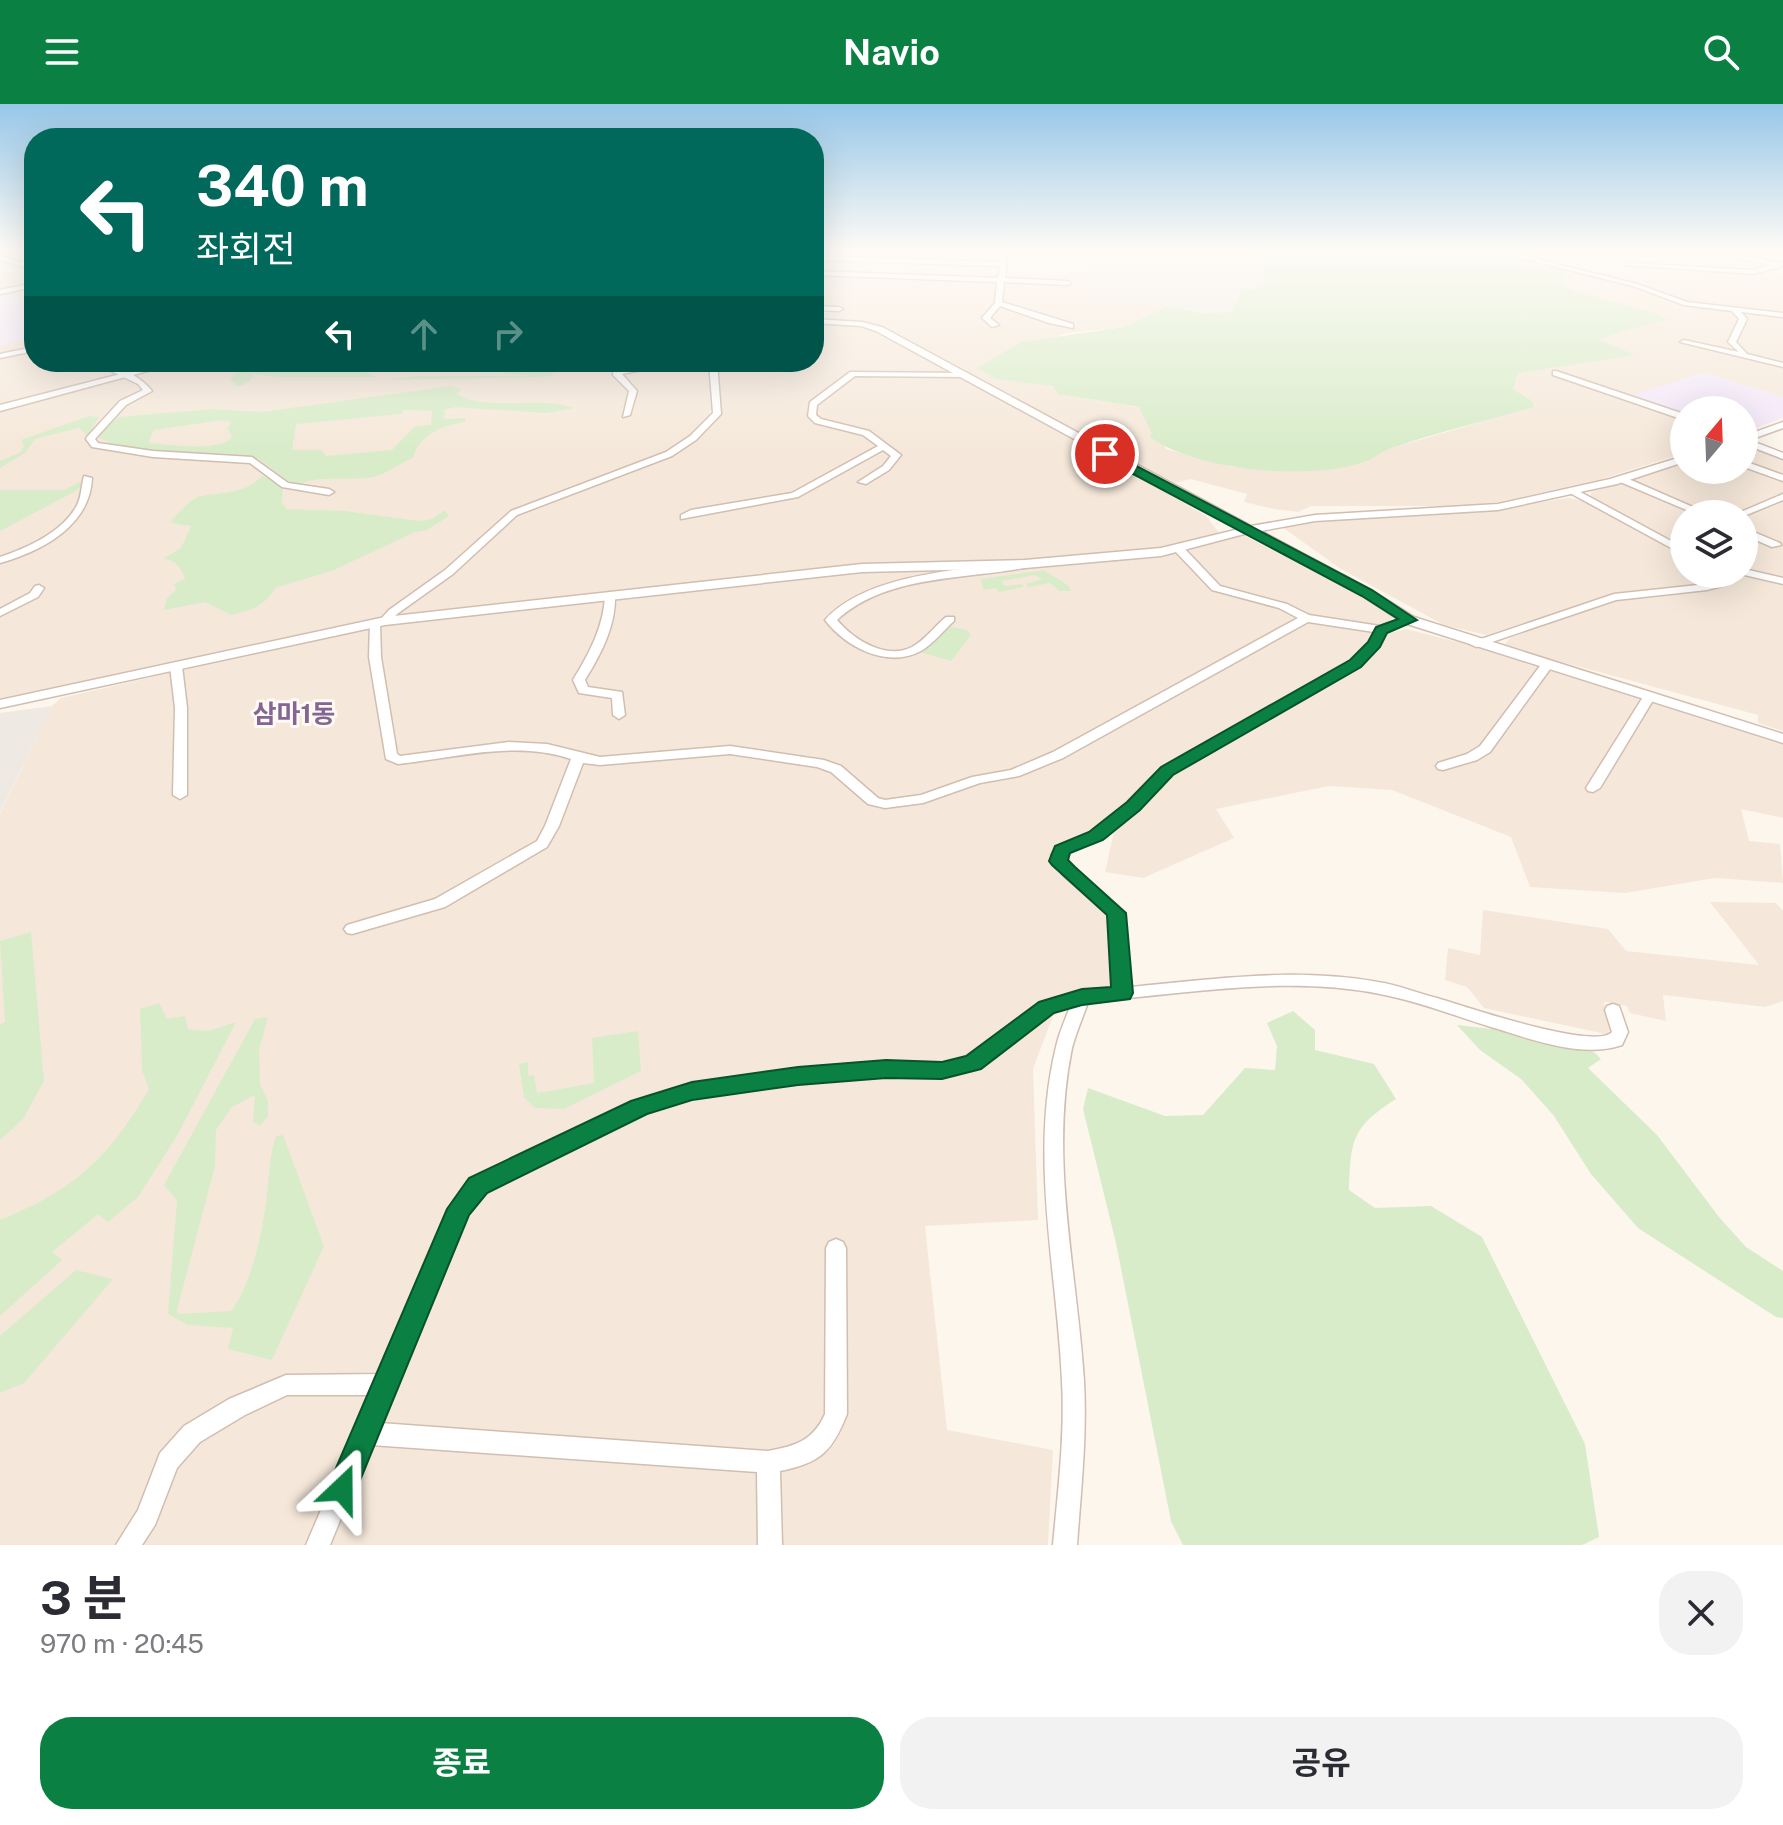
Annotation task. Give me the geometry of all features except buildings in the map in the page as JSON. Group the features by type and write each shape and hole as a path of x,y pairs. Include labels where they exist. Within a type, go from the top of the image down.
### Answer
{"street":[{"path":"987,317 995,325"},
{"path":"1042,317 1047,322 1070,326"},
{"path":"1741,317 1732,342 1747,357"},
{"path":"824,322 872,326 1367,593 1409,620 1476,644 1783,739"},
{"path":"1684,342 1783,365"},
{"path":"0,356 24,351"},
{"path":"114,372 141,382 147,393 119,406 90,439 95,445 153,454 252,460 285,485 329,492"},
{"path":"0,408 137,372"},
{"path":"622,372 616,373 633,391 626,415"},
{"path":"714,372 717,414 693,438 637,468 514,513 449,572 380,622 375,657 391,756 410,759 489,746 547,748 578,759 600,761 730,750 819,763 836,769 873,801 885,804 923,799 977,780 1014,773 1058,755 1306,618"},
{"path":"1556,373 1670,412"},
{"path":"863,482 895,460 896,455 866,433 818,421 812,416 813,404 853,374 963,375"},
{"path":"1758,435 1783,425"},
{"path":"684,517 691,513 795,495 884,446"},
{"path":"1758,446 1783,456"},
{"path":"950,619 916,649 896,654 876,652 853,639 831,620 846,606 908,580 1025,564 1179,549 1247,530 1329,517 1482,509 1573,491 1670,463"},
{"path":"1758,469 1783,478"},
{"path":"0,560 29,549 74,518 87,478"},
{"path":"1621,479 1671,500"},
{"path":"1573,491 1670,544"},
{"path":"1758,507 1783,497"},
{"path":"1758,537 1776,545"},
{"path":"1179,549 1216,588 1283,606 1306,618 1381,630 1409,620"},
{"path":"0,704 380,622 862,568 1025,564"},
{"path":"1758,576 1781,583"},
{"path":"0,613 39,588"},
{"path":"1476,644 1614,597 1698,588"},
{"path":"610,595 610,611 595,654 579,680 583,690 618,695 619,715"},
{"path":"1122,993 1116,913 1068,872 1059,861 1062,850 1096,836 1134,806 1167,771 1356,664 1375,644 1381,630"},
{"path":"1443,766 1472,757 1485,749 1547,665"},
{"path":"176,666 182,721 180,795"},
{"path":"1593,788 1649,697"},
{"path":"352,929 440,903 542,844 551,832 565,783 578,759"},
{"path":"318,1545 459,1209 478,1186 640,1107 692,1091 842,1073 942,1070 973,1063 1047,1008 1082,997 1122,993 1278,979 1326,981 1381,988 1536,1034 1605,1044 1616,1040 1620,1032 1613,1010"},
{"path":"1065,1545 1075,1430 1057,1200 1055,1099 1070,1021 1082,997"},
{"path":"365,1433 768,1462 796,1457 817,1448 829,1433 836,1414 836,1248"},
{"path":"128,1545 147,1517 168,1461 192,1434 237,1407 286,1385 385,1384"},
{"path":"768,1462 770,1545"}],"shaded area":[{"path":"0,317 24,317 24,340 0,345"},
{"path":"824,317 1155,317 1124,327 1067,333 1052,338 996,379 1053,386 1059,394 1143,408 1166,449 1232,467 1321,468 1365,462 1388,449 1533,407 1513,389 1518,373 1557,365 1596,339 1657,317 1783,317 1783,397 1705,373 1630,396 1670,410 1670,457 1602,479 1467,506 1311,506 1298,512 1244,502 1247,494 1191,479 1175,483 870,323 824,320"},
{"path":"824,323 868,327 1157,487 1206,516 1220,534 1149,550 1063,558 811,569 395,615 525,509 663,460 688,445 714,423 720,412 717,372 824,372"},
{"path":"24,340 24,372 709,372 711,410 707,422 672,449 639,465 517,507 448,569 380,618 0,699 0,345"},
{"path":"1705,373 1783,397 1783,418 1758,427 1758,396 1670,396 1670,410 1629,396"},
{"path":"1758,448 1783,457 1783,580 1758,574 1758,500 1670,500 1670,541 1591,499 1591,492 1670,468 1670,484 1758,484"},
{"path":"1568,498 1586,501 1670,547 1670,588 1675,588 1610,596 1486,635 1444,625 1341,569 1282,527 1333,520 1477,512"},
{"path":"1241,534 1370,601 1392,615 1392,619 1380,627 1353,662 1166,767 1094,829 1055,846 1053,858 1108,911 1116,988 1076,993 1053,1016 1033,1069 1038,1220 925,1226 947,1430 1053,1450 1048,1545 0,1545 0,814 52,706 61,698 387,623 857,571 1022,568 1164,555"},
{"path":"1758,577 1783,586 1783,731 1758,723 1758,715 1503,646 1510,638 1610,600 1714,589 1758,588"},
{"path":"1406,629 1470,645 1783,744 1783,818 1741,809 1749,841 1780,844 1783,883 1715,878 1625,893 1530,887 1511,837 1392,790 1329,786 1216,809 1234,838 1143,878 1105,872 1114,832 1145,807 1176,771 1360,665 1386,634"},
{"path":"52,706 0,813 0,713"},
{"path":"1710,902 1776,903 1783,911 1783,1001 1765,1007 1663,995 1666,1021 1630,1013 1627,1006 1604,1002 1610,1035 1484,1008 1467,987 1445,980 1448,948 1480,955 1483,910 1608,929 1626,951 1759,965"}],"green space":[{"path":"1144,317 1667,319 1598,339 1635,355 1518,373 1513,389 1532,401 1534,407 1409,442 1364,462 1314,471 1254,469 1195,458 1170,449 1150,437 1152,433 1139,407 1058,394 1053,386 996,379 977,368 1021,342 1124,327"},
{"path":"238,372 365,372 376,377 278,377 254,374 250,381 238,387 230,379"},
{"path":"501,372 555,372 550,376 538,377 390,380 415,376 531,376"},
{"path":"451,386 462,390 456,393 467,399 481,402 545,403 574,408 546,413 454,407 445,410 444,419 466,418 465,422 433,432 421,442 413,458 383,473 373,477 315,480 297,485 257,458 120,448 98,437 99,431 119,417 214,409 262,412","holes":["404,410 432,411 431,425 415,426 392,450 326,456 322,450 292,450 296,424 401,414","222,420 231,422 228,428 232,438 224,443 203,446 148,443 154,430"]},
{"path":"89,416 99,417 88,436 79,428 35,439 25,453 0,468 0,461 21,452 24,446 21,440"},
{"path":"262,476 283,487 282,502 286,509 345,511 419,521 432,519 445,510 449,516 427,530 415,532 334,570 275,588 262,604 245,611 231,615 205,602 164,610 167,598 176,590 174,584 185,579 177,565 163,559 181,548 191,526 171,523 172,519 198,497 241,489"},
{"path":"79,482 84,485 74,492 0,531 0,490 64,490"},
{"path":"1044,570 1069,586 1071,591 1059,591 1050,583 1029,587 1026,584 1042,579 1035,575 1002,581 1004,586 1022,584 1024,587 999,592 996,588 983,590 981,579"},
{"path":"946,626 967,630 971,635 951,661 917,651"},
{"path":"31,932 44,1081 23,1119 0,1140 0,1024 5,1022 0,941"},
{"path":"159,1003 167,1019 185,1016 188,1029 208,1031 236,1022 178,1134 138,1197 108,1222 98,1214 52,1252 62,1260 0,1316 0,1220 69,1184 104,1153 119,1134 149,1089 142,1070 140,1009"},
{"path":"1293,1011 1315,1030 1315,1050 1374,1064 1396,1099 1370,1118 1357,1136 1351,1158 1349,1190 1375,1208 1431,1206 1482,1237 1585,1444 1599,1537 1582,1545 1183,1545 1171,1521 1116,1243 1083,1109 1088,1088 1165,1116 1203,1115 1245,1068 1275,1070 1277,1046 1267,1023"},
{"path":"268,1017 259,1050 260,1084 268,1101 268,1116 260,1126 253,1121 255,1095 232,1107 216,1130 215,1166 177,1310 178,1314 231,1311 239,1299 252,1268 261,1233 274,1142 276,1136 283,1135 324,1246 272,1360 228,1349 233,1328 188,1325 168,1314 177,1200 164,1185 255,1019"},
{"path":"1457,1025 1492,1029 1594,1052 1601,1059 1588,1068 1657,1135 1719,1217 1746,1247 1783,1271 1783,1318 1776,1317 1638,1228 1591,1174 1554,1116 1521,1079 1480,1050"},
{"path":"638,1031 641,1071 564,1109 535,1108 524,1097 519,1064 528,1062 528,1076 534,1075 537,1093 594,1083 592,1038"},
{"path":"76,1270 113,1279 24,1383 0,1393 0,1336"}],"district":[{"name":"삼마1동","path":"294,713"}],"route":[{"path":"342,1489 459,1209 478,1186 640,1107 692,1091 798,1076 886,1069 942,1070 973,1063 1002,1045 1014,1029 1047,1008 1082,997 1122,993 1116,913 1068,872 1058,855 1062,850 1096,836 1134,806 1167,771 1356,664 1375,644 1381,630 1409,620 1367,593 1105,454"}]}
